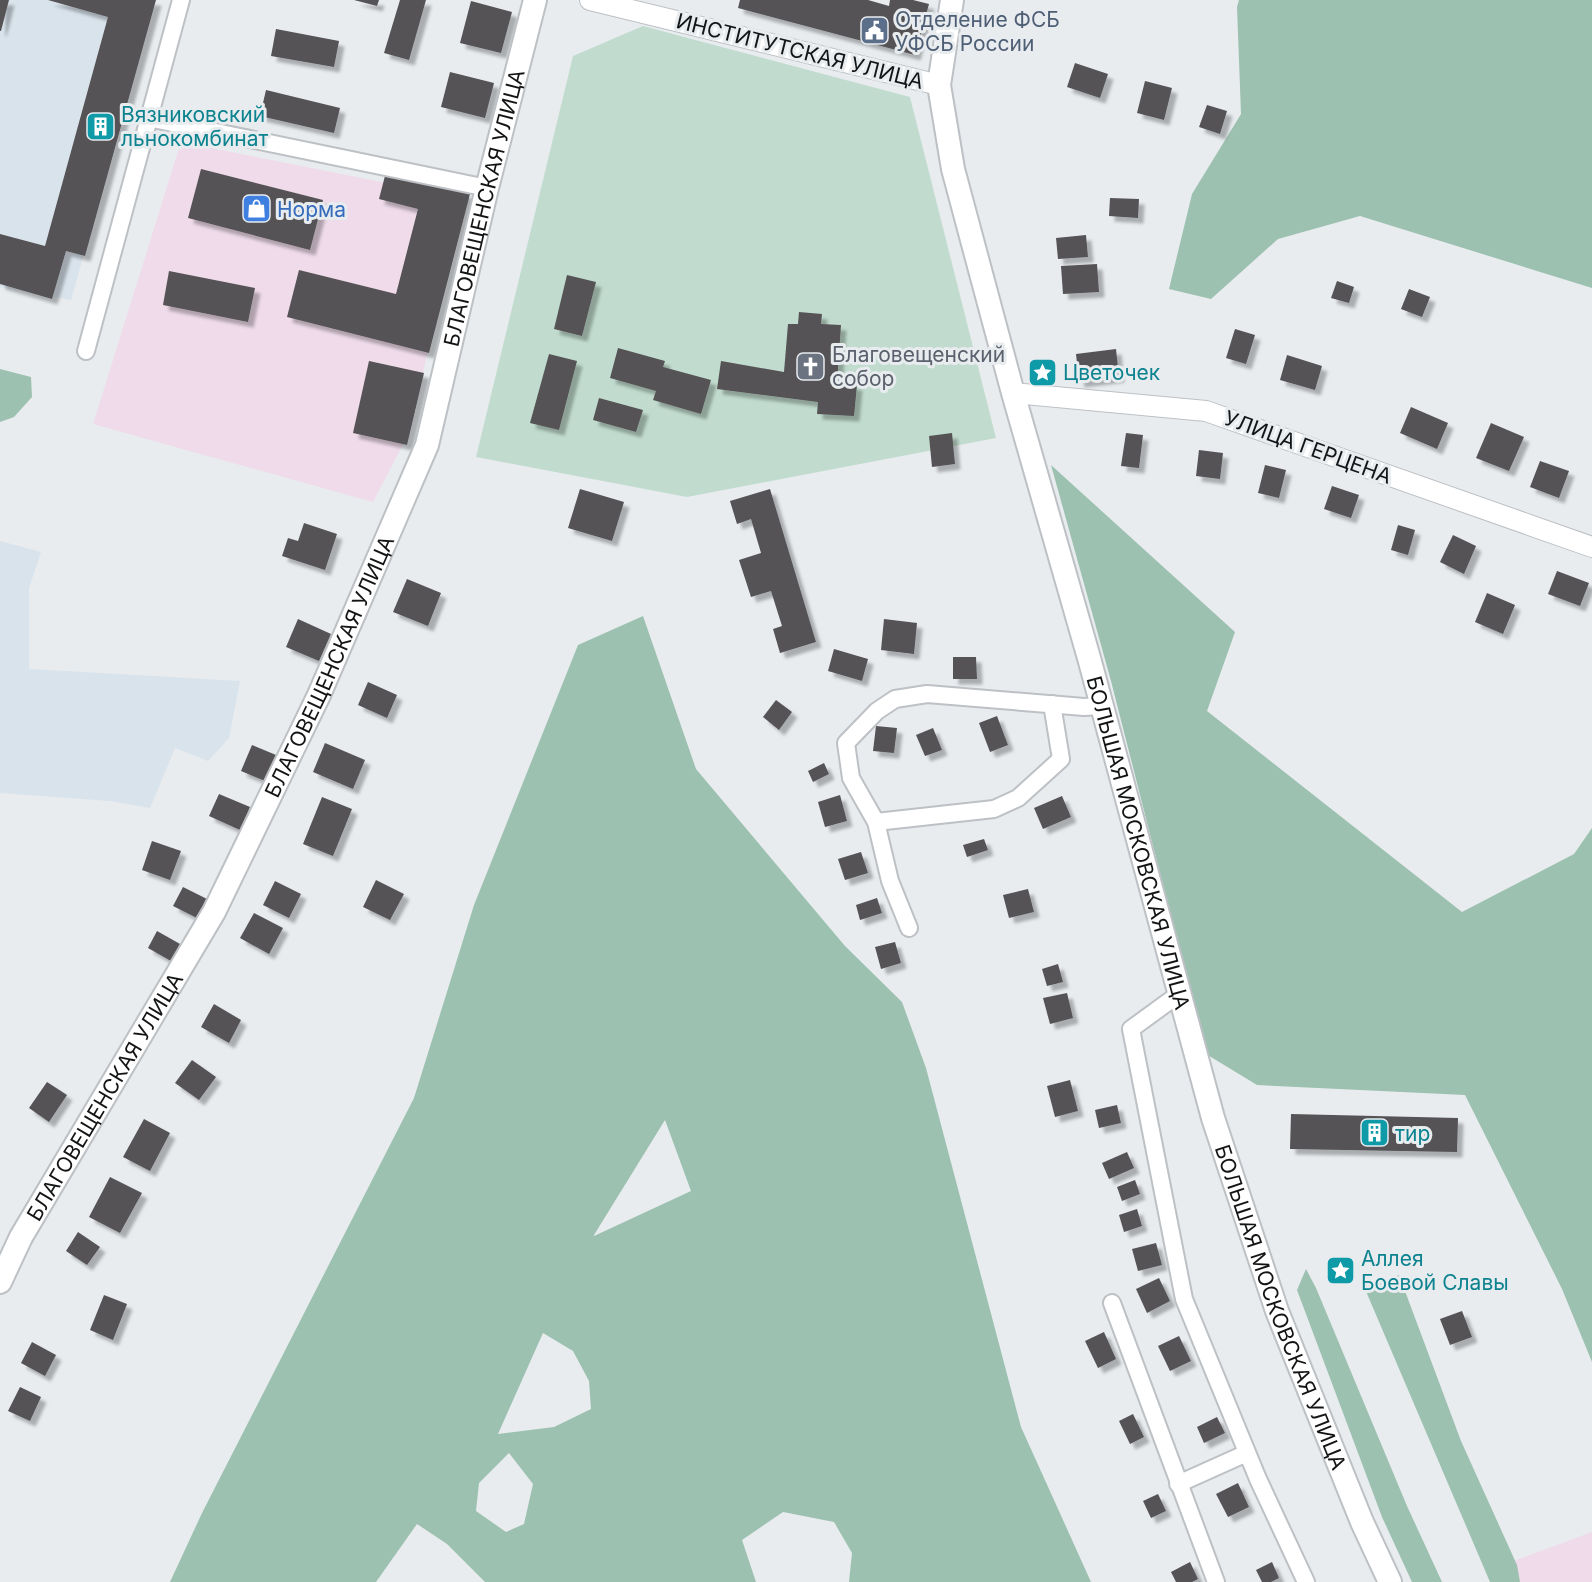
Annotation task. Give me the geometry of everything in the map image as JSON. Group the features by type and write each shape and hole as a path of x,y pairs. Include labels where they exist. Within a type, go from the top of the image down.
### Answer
{"main road":[{"name":"БЛАГОВЕЩЕНСКАЯ УЛИЦА","path":"0,1282 21,1238 214,912 319,695 427,445 487,188 535,0"},
{"name":"БОЛЬШАЯ МОСКОВСКАЯ УЛИЦА","path":"952,0 939,86 953,169 1013,393 1102,706 1213,1118 1277,1311 1362,1522 1390,1582"}],"street":[{"path":"86,351 180,0"},
{"name":"ИНСТИТУТСКАЯ УЛИЦА","path":"590,0 939,86"},
{"path":"148,118 487,188"},
{"name":"УЛИЦА ГЕРЦЕНА","path":"1013,393 1206,411 1592,547"},
{"path":"909,928 890,881 876,822 851,778 846,743 877,711 895,699 927,694 1084,708 1102,706"},
{"path":"876,822 994,809 1018,798 1061,759 1052,704"},
{"path":"1179,994 1131,1029 1184,1299 1247,1454 1306,1582"},
{"path":"1112,1304 1216,1582"},
{"path":"1179,1484 1247,1454"}],"shaded area":[{"path":"0,0 155,0 71,300 0,287"},
{"path":"181,142 462,198 410,431 373,502 93,424"},
{"path":"0,541 41,552 29,588 29,669 240,681 229,738 208,761 175,748 150,808 110,801 0,793"},
{"path":"1592,1532 1592,1582 1519,1582 1511,1562"}],"green space":[{"path":"1239,0 1592,0 1592,288 1360,216 1278,239 1211,299 1169,289 1192,194 1241,114 1237,7"},
{"path":"643,26 910,97 996,438 687,497 476,457 573,56"},
{"path":"0,369 31,377 32,397 14,417 0,422"},
{"path":"1051,465 1235,632 1207,711 1462,912 1574,854 1592,828 1592,1362 1562,1289 1465,1095 1257,1085 1206,1054 1111,681"},
{"path":"643,616 696,769 845,946 902,1002 926,1068 1021,1427 1091,1582 849,1582 852,1553 834,1522 783,1512 742,1540 756,1582 485,1582 447,1544 417,1524 376,1582 170,1582 202,1513 414,1098 474,905 578,645","holes":["665,1120 691,1191 594,1236 594,1235","543,1333 573,1351 589,1381 591,1409 554,1427 498,1434","509,1453 533,1484 524,1524 506,1532 476,1511 479,1483"]},
{"path":"1306,1269 1407,1506 1442,1582 1412,1582 1382,1517 1297,1290"},
{"path":"1399,1275 1461,1441 1517,1565 1520,1582 1490,1582 1365,1289"}],"building":[{"path":"0,0 9,0 1,31 0,31"},
{"name":"Вязниковский льнокомбинат","path":"48,0 156,0 85,256 66,251 52,299 0,284 0,234 45,246 108,17"},
{"path":"354,0 379,0 377,6"},
{"path":"400,0 426,0 409,60 384,53"},
{"name":"Отделение ФСБ УФСБ России","path":"740,0 868,0 889,6 890,0 913,0 929,4 915,55 738,8"},
{"path":"471,1 512,12 501,53 460,43"},
{"path":"276,29 339,41 334,67 271,56"},
{"path":"1075,63 1108,74 1100,98 1067,87"},
{"path":"450,72 494,83 485,118 441,107"},
{"path":"1145,81 1172,88 1164,120 1137,113"},
{"path":"266,90 340,108 334,133 260,116"},
{"path":"1207,105 1227,111 1220,134 1199,127"},
{"name":"Норма","path":"201,169 323,200 310,250 188,218"},
{"path":"386,172 470,194 429,353 287,317 299,270 396,294 418,209 379,199"},
{"path":"1110,198 1139,199 1138,218 1109,216"},
{"path":"1086,235 1088,257 1058,259 1056,238"},
{"path":"1097,264 1099,292 1063,294 1061,266"},
{"path":"169,271 255,288 248,322 163,305"},
{"path":"567,275 596,282 582,336 554,329"},
{"path":"1337,281 1354,287 1349,303 1331,298"},
{"path":"1409,289 1430,297 1422,317 1401,309"},
{"name":"Благовещенский собор","path":"799,312 822,314 821,324 841,325 837,383 857,385 854,416 817,414 818,402 717,389 721,361 784,372 788,324 798,324"},
{"path":"1235,329 1255,335 1246,364 1226,358"},
{"path":"618,348 665,361 663,367 711,380 701,414 653,400 656,391 610,378"},
{"path":"1116,349 1119,377 1079,382 1076,354"},
{"path":"549,354 577,361 559,430 530,423"},
{"path":"1287,355 1322,366 1315,390 1280,380"},
{"path":"369,361 424,373 407,445 353,433"},
{"path":"599,398 643,410 636,432 593,420"},
{"path":"1411,407 1448,423 1437,449 1400,433"},
{"path":"1491,423 1524,437 1509,471 1476,458"},
{"path":"952,433 955,464 932,467 929,436"},
{"path":"1126,433 1143,435 1139,468 1121,466"},
{"path":"1199,450 1223,453 1220,479 1196,476"},
{"path":"1540,461 1569,471 1559,498 1530,487"},
{"path":"1265,465 1286,470 1279,498 1258,493"},
{"path":"1332,486 1359,495 1351,518 1324,509"},
{"path":"580,489 624,502 612,541 568,528"},
{"path":"770,489 816,642 780,653 773,629 782,626 771,591 751,597 739,560 761,553 751,519 737,524 730,501"},
{"path":"304,523 337,534 325,570 282,556 288,538 298,541"},
{"path":"1398,525 1415,530 1408,555 1391,550"},
{"path":"1453,535 1476,546 1464,574 1440,562"},
{"path":"1557,571 1589,583 1580,606 1548,594"},
{"path":"407,579 441,593 428,626 393,612"},
{"path":"1487,593 1515,605 1503,634 1475,622"},
{"path":"298,619 331,634 319,661 286,647"},
{"path":"884,619 917,623 914,654 881,650"},
{"path":"834,649 868,659 862,681 828,671"},
{"path":"953,657 976,657 977,679 953,679"},
{"path":"368,682 397,695 387,718 358,705"},
{"path":"776,700 792,712 779,730 763,717"},
{"path":"997,716 1008,745 990,752 979,723"},
{"path":"876,726 897,728 894,753 873,751"},
{"path":"933,728 942,750 925,756 916,735"},
{"path":"325,743 365,760 353,789 313,772"},
{"path":"252,745 276,755 265,781 241,771"},
{"path":"824,763 829,774 813,782 808,771"},
{"path":"219,794 250,807 240,830 209,816"},
{"path":"840,795 847,821 825,827 818,802"},
{"path":"1062,796 1071,817 1043,829 1034,808"},
{"path":"322,797 352,809 333,856 303,844"},
{"path":"984,839 988,850 967,857 963,845"},
{"path":"152,841 181,851 170,880 142,870"},
{"path":"861,852 868,873 845,880 838,859"},
{"path":"376,880 404,894 390,920 363,907"},
{"path":"275,881 301,894 289,918 263,905"},
{"path":"183,887 207,899 197,918 173,906"},
{"path":"1028,889 1034,912 1009,918 1003,895"},
{"path":"877,898 882,913 860,920 856,905"},
{"path":"254,913 283,928 269,954 240,938"},
{"path":"157,931 180,944 171,961 148,948"},
{"path":"895,942 901,963 881,969 875,947"},
{"path":"1058,964 1063,982 1047,986 1042,969"},
{"path":"1067,993 1073,1018 1050,1024 1043,998"},
{"path":"214,1004 241,1020 229,1043 201,1027"},
{"path":"192,1060 216,1077 199,1100 175,1083"},
{"path":"1070,1080 1078,1111 1055,1117 1047,1086"},
{"path":"47,1082 67,1095 49,1122 29,1108"},
{"path":"1117,1105 1121,1123 1099,1128 1095,1110"},
{"name":"тир","path":"1291,1114 1458,1118 1457,1152 1290,1149"},
{"path":"144,1119 170,1133 150,1171 123,1157"},
{"path":"1127,1152 1134,1168 1109,1179 1102,1163"},
{"path":"110,1177 142,1193 120,1233 89,1217"},
{"path":"1135,1180 1140,1194 1122,1201 1117,1187"},
{"path":"1137,1209 1142,1226 1124,1232 1119,1215"},
{"path":"78,1232 100,1247 87,1265 66,1251"},
{"path":"1156,1243 1162,1265 1138,1271 1132,1249"},
{"path":"1159,1278 1170,1301 1147,1313 1136,1289"},
{"path":"104,1295 127,1304 113,1340 90,1330"},
{"path":"1462,1311 1472,1337 1450,1345 1440,1319"},
{"path":"1104,1332 1116,1359 1098,1368 1085,1341"},
{"path":"1179,1336 1191,1361 1170,1371 1158,1346"},
{"path":"32,1342 56,1355 45,1376 21,1363"},
{"path":"20,1387 41,1397 30,1421 8,1411"},
{"path":"1133,1414 1144,1437 1130,1444 1119,1421"},
{"path":"1217,1417 1225,1433 1204,1443 1197,1427"},
{"path":"1238,1483 1249,1507 1228,1517 1216,1494"},
{"path":"1158,1494 1166,1511 1151,1518 1143,1501"},
{"path":"1190,1562 1198,1579 1192,1582 1176,1582 1171,1572"},
{"path":"1272,1562 1279,1578 1271,1582 1262,1582 1256,1570"}],"place":[{"name":"Отделение ФСБ УФСБ России","path":"874,31"},
{"name":"Вязниковский льнокомбинат","path":"100,126"},
{"name":"Норма","path":"256,209"},
{"name":"Благовещенский собор","path":"811,366"},
{"name":"Цветочек","path":"1042,372"},
{"name":"тир","path":"1374,1133"},
{"name":"Аллея Боевой Славы","path":"1340,1270"}]}
